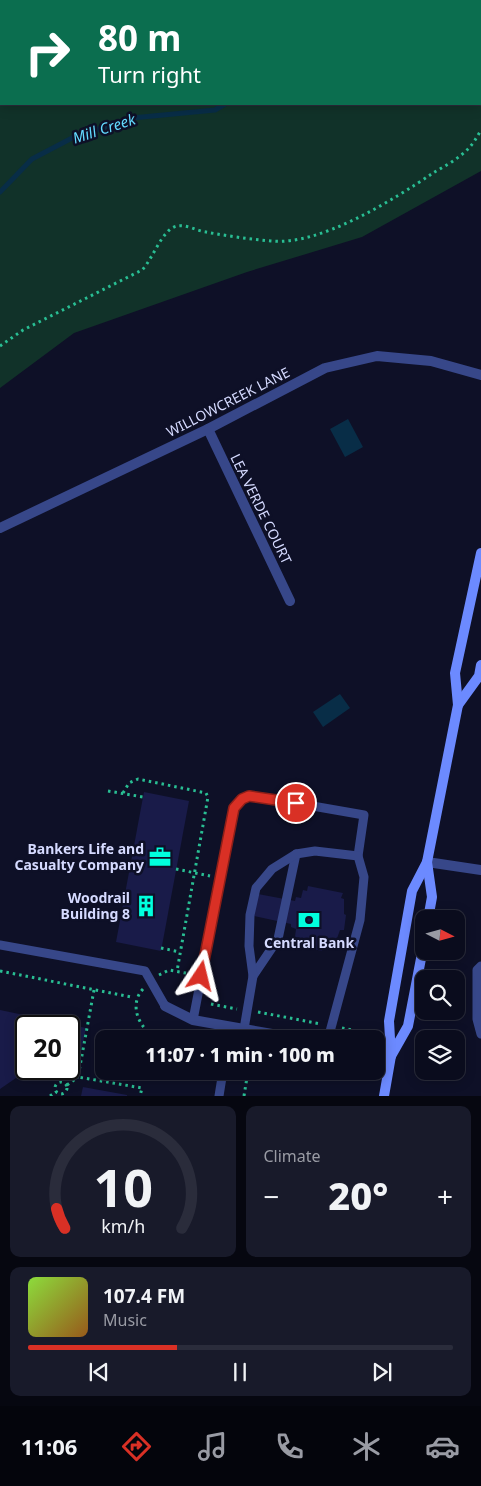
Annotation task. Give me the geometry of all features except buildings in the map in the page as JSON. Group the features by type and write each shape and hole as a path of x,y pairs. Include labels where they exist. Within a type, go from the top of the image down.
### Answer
{"main road":[{"path":"384,1096 391,1056 388,1021 412,891 427,862 458,705 455,673 481,553"},
{"path":"458,705 479,676 481,666"},
{"path":"427,862 432,897 430,910"},
{"path":"391,1056 408,1026 421,960"}],"street":[{"name":"WILLOWCREEK LANE","path":"0,528 208,429 325,368 377,356 431,361 481,375"},
{"name":"LEA VERDE COURT","path":"208,429 290,601"},
{"path":"427,862 481,870"},
{"path":"165,1006 193,1020 250,1030"},
{"path":"385,1054 391,1056"}],"lane":[{"path":"193,1020 234,808 242,799 249,796 364,815 358,856 364,876 360,920 329,1030"},
{"path":"244,1029 253,976 249,939 250,915 256,888 272,869 296,854 315,851 358,856"},
{"path":"253,976 278,939 296,854"},
{"path":"0,945 145,971 165,1006"},
{"path":"481,966 477,970 477,1019 481,1034"},
{"path":"218,1096 221,1080"}],"path":[{"path":"0,346 23,330 142,270 151,261 162,239 171,228 185,226 211,233 271,241 290,242 308,237 377,208 412,188 467,149 481,130"},
{"path":"123,793 129,783 138,779 206,793 209,801 177,971"},
{"path":"108,791 144,797"},
{"path":"176,869 220,878"},
{"path":"162,948 180,952"},
{"path":"0,971 131,997"},
{"path":"80,1066 94,990"},
{"path":"211,1004 352,1030"},
{"path":"80,1077 142,1088 140,1096"},
{"path":"67,1085 74,1080"},
{"path":"244,1096 247,1080"},
{"path":"56,1092 55,1088 59,1083 67,1085"},
{"path":"56,1092 59,1095 65,1094 68,1089 67,1085"},
{"path":"50,1096 56,1092"}],"green space":[{"path":"0,105 481,105 481,171 362,237 247,272 74,333 0,388"}],"water":[{"path":"348,419 363,447 345,457 330,429"},
{"path":"340,694 350,708 323,727 313,712"}],"waterway":[{"name":"Mill Creek","path":"0,192 32,159 74,137 132,118 215,110 223,105"}],"place":[{"name":"Bankers Life and Casualty Company","path":"160,857"},
{"name":"Woodrail Building 8","path":"146,906"},
{"name":"Central Bank","path":"309,920"}],"route":[{"path":"201,976 234,808 242,799 249,796 296,803"}]}
